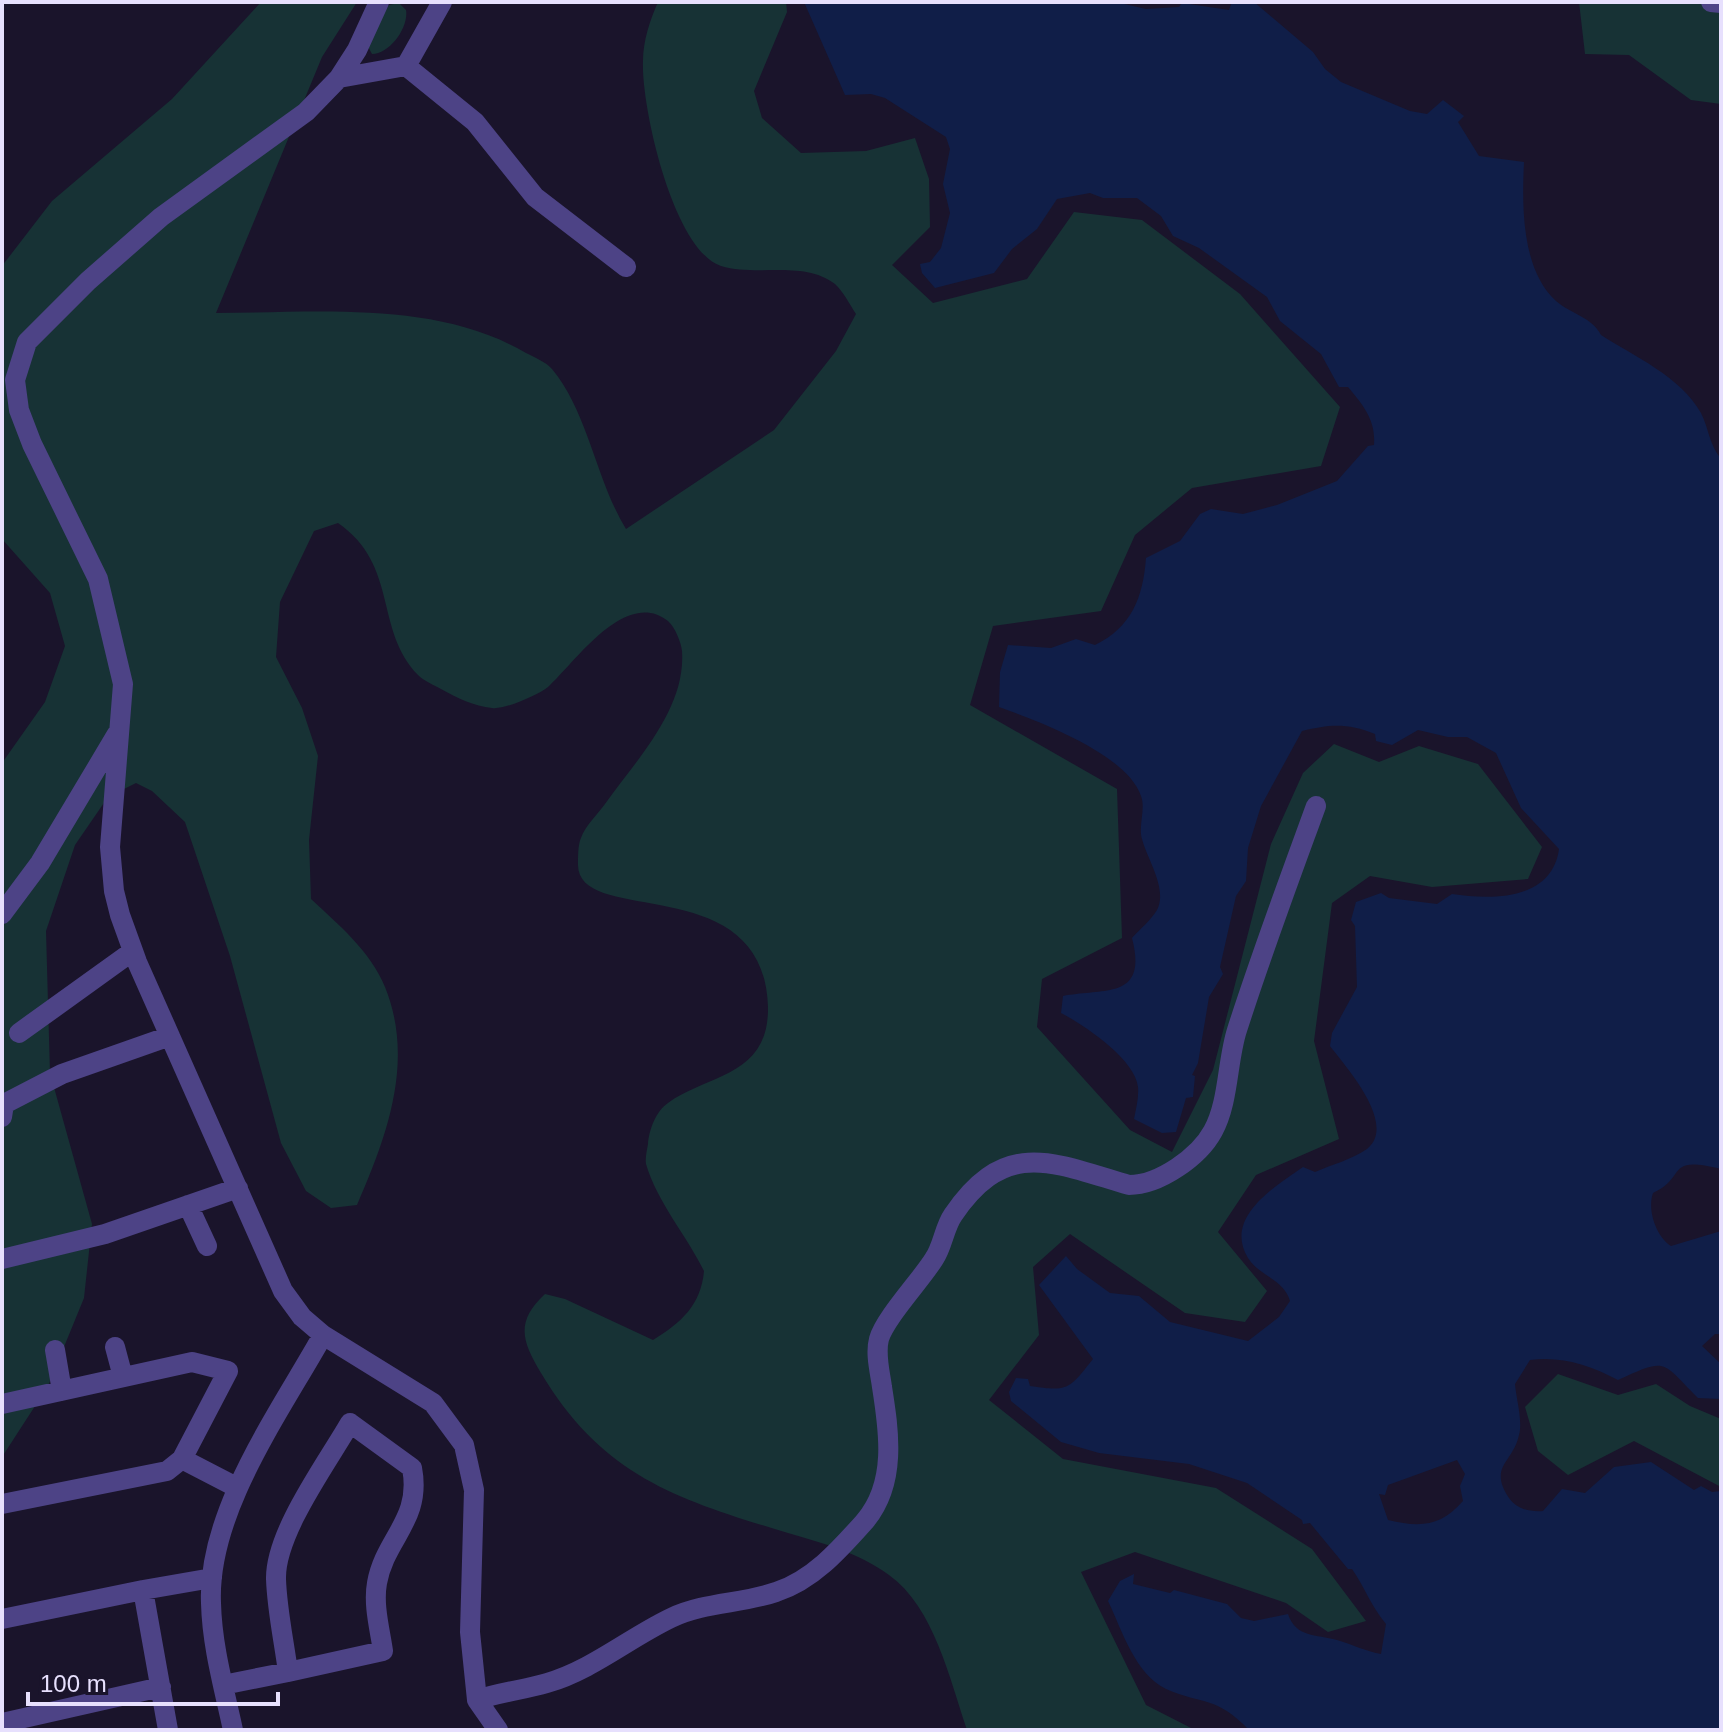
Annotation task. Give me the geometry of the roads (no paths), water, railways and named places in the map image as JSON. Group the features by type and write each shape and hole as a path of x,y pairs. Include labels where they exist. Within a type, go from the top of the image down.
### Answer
{"street":[{"path":"379,2 357,50 339,78 306,112 161,217 88,281 27,342 15,380 19,410 98,579 123,684 110,847 114,891 133,951 283,1291 302,1317 323,1335 433,1403 464,1445 474,1490 470,1632 477,1700 498,1730"},
{"path":"1711,2 1721,3"},
{"path":"406,66 433,5"},
{"path":"339,78 406,66 475,122 535,197 626,267"},
{"path":"2,914 40,863 119,731"},
{"path":"477,1700 549,1683 672,1618 775,1593 801,1582 836,1553 868,1517 880,1493 889,1454 878,1362 879,1338 939,1253 950,1219 973,1187 996,1171 1015,1163 1032,1161 1129,1185 1142,1185 1164,1175 1203,1145 1215,1128 1235,1033 1316,806"},
{"path":"19,1033 133,951"},
{"path":"2,1117 4,1104 62,1074 170,1036"},
{"path":"2,1259 105,1234 238,1188"},
{"path":"188,1205 207,1246"},
{"path":"233,1730 213,1629 212,1578 222,1529 238,1488 323,1335"},
{"path":"115,1347 123,1377"},
{"path":"55,1350 62,1391"},
{"path":"2,1404 192,1362 228,1371 182,1459 167,1471 2,1504"},
{"path":"223,1685 288,1672 383,1651 376,1584 383,1563 413,1509 416,1486 412,1468 399,1455 350,1423 289,1530 280,1554 276,1577 288,1672"},
{"path":"182,1459 238,1488"},
{"path":"2,1619 212,1578"},
{"path":"143,1590 168,1730"},
{"path":"2,1723 161,1687"}],"water":[{"path":"804,2 1120,3 1146,9 1179,7 1182,3 1229,10 1232,2 1254,2 1313,52 1325,69 1341,82 1410,111 1427,114 1443,100 1464,116 1458,122 1479,156 1524,162 1526,236 1544,288 1556,301 1592,324 1601,335 1669,378 1701,413 1721,459 1721,1169 1703,1165 1684,1166 1664,1187 1653,1193 1651,1207 1657,1229 1671,1246 1721,1231 1721,1334 1715,1334 1702,1346 1721,1364 1721,1399 1698,1398 1663,1366 1646,1368 1618,1380 1575,1363 1553,1359 1530,1360 1515,1384 1520,1429 1516,1444 1501,1471 1501,1479 1512,1502 1533,1511 1543,1511 1562,1489 1585,1493 1614,1467 1651,1462 1694,1490 1701,1486 1712,1492 1721,1491 1721,1730 1249,1730 1218,1706 1179,1694 1155,1682 1131,1650 1108,1601 1120,1581 1134,1574 1133,1584 1170,1593 1174,1590 1227,1604 1241,1618 1254,1621 1288,1614 1301,1631 1381,1654 1386,1624 1352,1569 1348,1569 1310,1523 1303,1524 1302,1520 1247,1483 1189,1464 1099,1453 1061,1442 1011,1401 1009,1392 1016,1378 1028,1379 1030,1386 1061,1388 1079,1377 1093,1359 1039,1285 1066,1256 1077,1269 1110,1293 1139,1296 1170,1322 1248,1341 1279,1317 1290,1301 1277,1282 1248,1258 1242,1243 1242,1229 1247,1216 1267,1193 1303,1167 1315,1172 1342,1162 1367,1149 1375,1138 1373,1111 1366,1096 1330,1046 1332,1033 1357,987 1355,926 1351,920 1356,902 1381,893 1389,898 1437,904 1452,894 1484,897 1518,893 1545,879 1554,866 1559,849 1521,808 1496,753 1467,737 1448,737 1418,730 1392,745 1376,741 1375,734 1347,726 1302,731 1261,806 1248,848 1246,881 1236,896 1220,967 1223,974 1209,997 1198,1063 1192,1075 1195,1076 1193,1097 1186,1098 1176,1132 1162,1133 1134,1119 1138,1087 1128,1065 1095,1034 1061,1013 1063,996 1108,990 1128,981 1134,972 1132,938 1149,921 1160,902 1156,874 1142,839 1141,796 1118,766 1100,753 1057,730 999,707 1000,672 1008,645 1051,648 1076,639 1095,645 1108,638 1127,620 1133,609 1142,586 1146,558 1180,541 1200,514 1211,509 1243,514 1277,505 1337,481 1368,446 1374,445 1373,428 1354,394 1348,387 1339,387 1321,354 1280,321 1267,297 1199,248 1173,236 1161,216 1137,198 1103,198 1090,193 1057,199 1037,229 1012,249 994,273 935,288 922,273 920,264 930,262 941,248 950,213 943,184 950,149 946,137 885,98 871,94 845,95","holes":["1457,1460 1465,1474 1460,1486 1463,1501 1447,1516 1420,1524 1388,1520 1379,1494 1385,1495 1388,1485"]}]}
